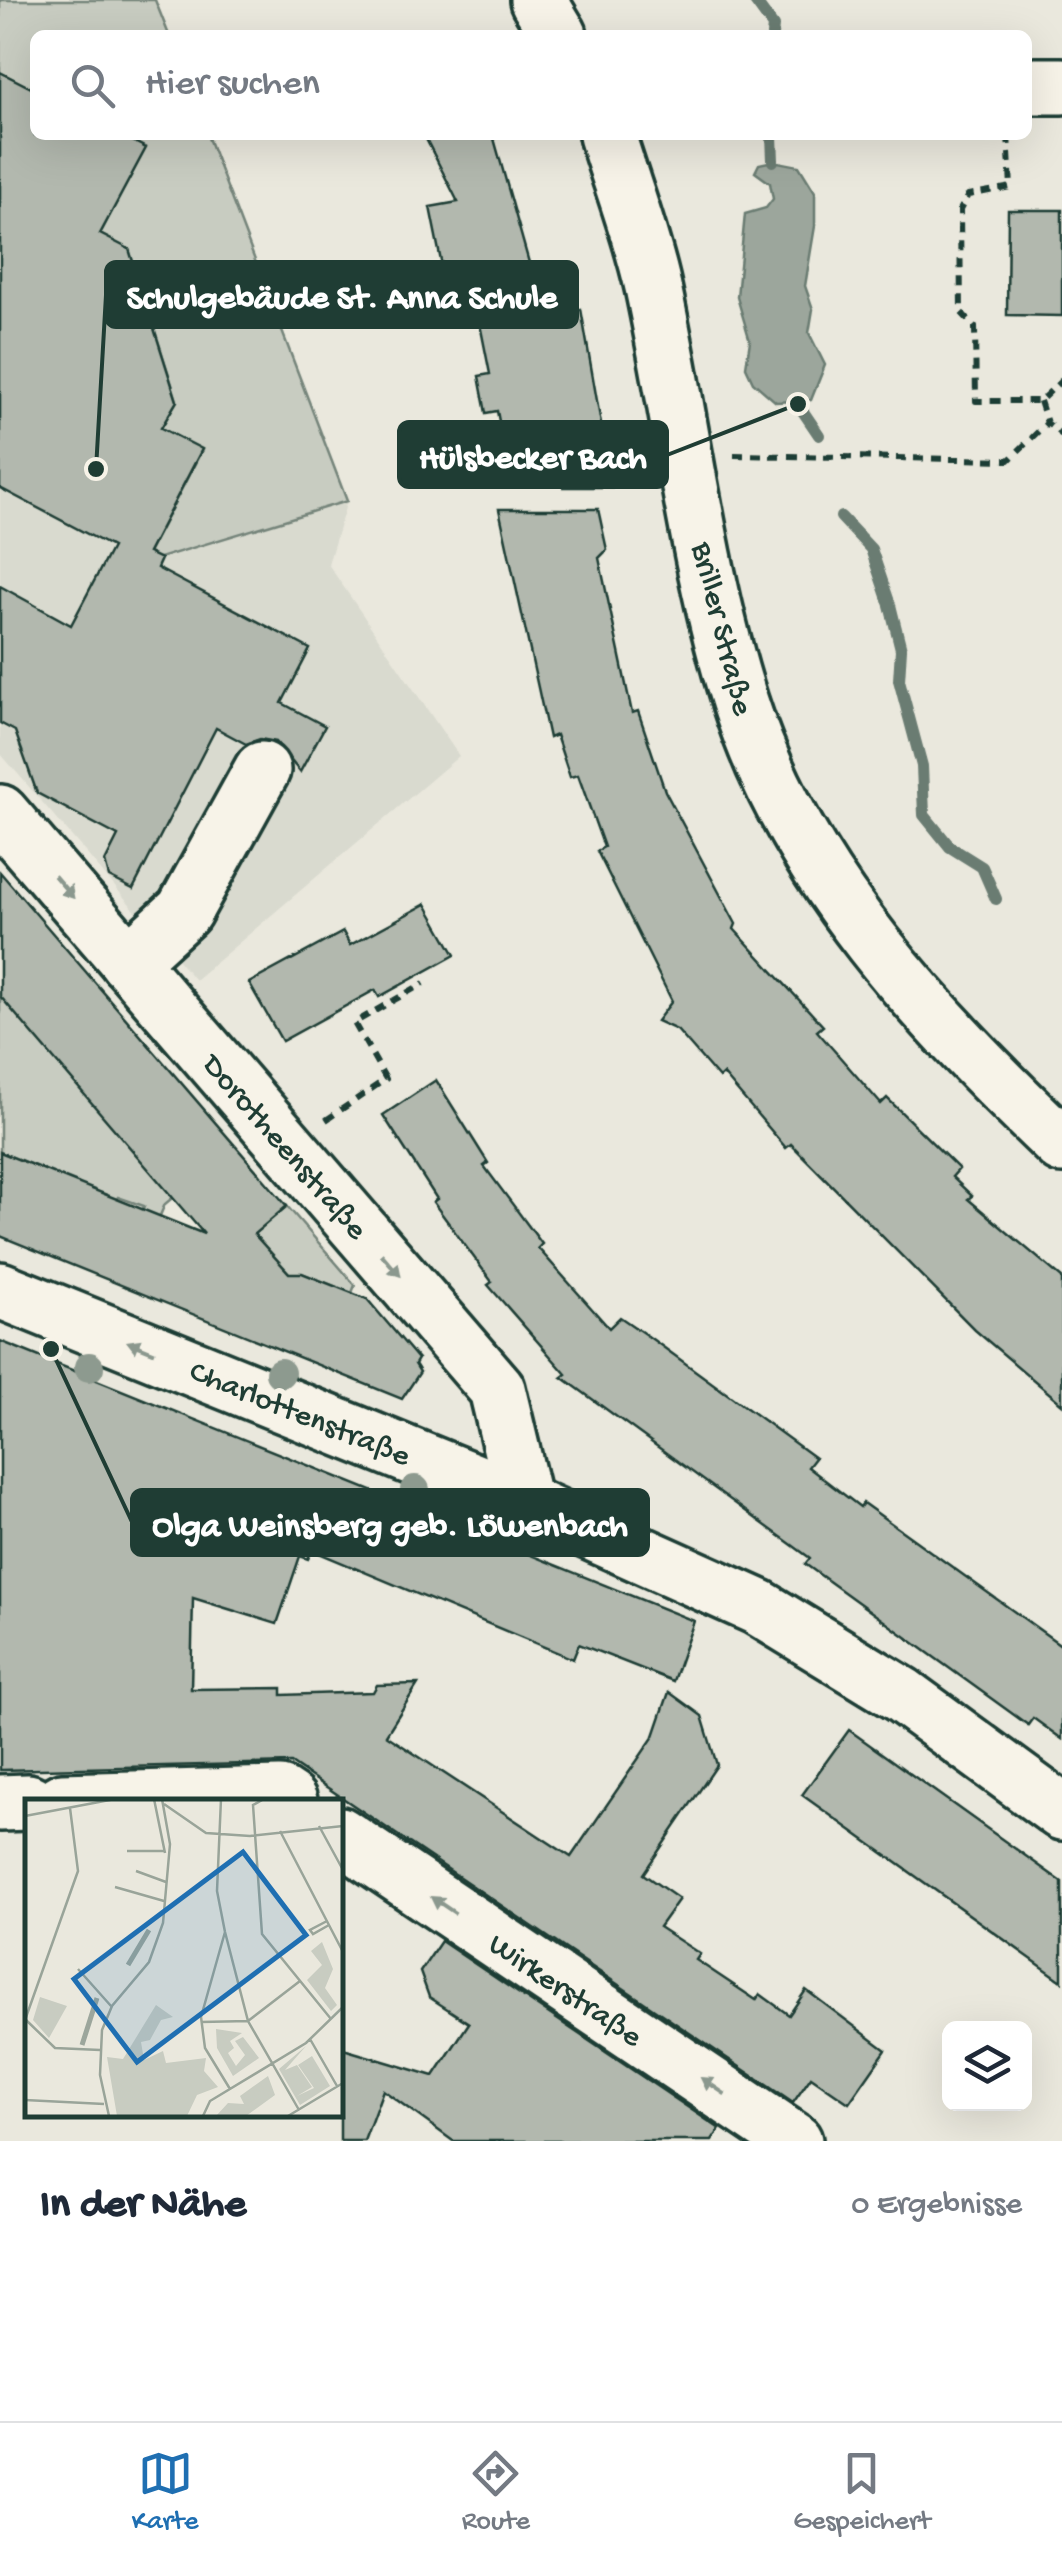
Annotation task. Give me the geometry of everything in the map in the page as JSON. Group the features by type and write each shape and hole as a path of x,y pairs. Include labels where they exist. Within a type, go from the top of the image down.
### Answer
{"street":[{"path":"538,0 556,30"},
{"path":"1032,86 1062,86"},
{"name":"Briller Straße","path":"609,140 652,284 682,454 740,703 790,814 831,889 868,934 968,1055 1062,1144"},
{"path":"128,962 184,911 262,770"},
{"name":"Dorotheenstraße","path":"0,814 498,1389 524,1502"},
{"name":"Charlottenstraße","path":"0,1290 524,1502 758,1607 902,1695 1062,1812"},
{"path":"135,1799 280,1795 286,1799"},
{"path":"0,1803 25,1802"},
{"name":"Wirkerstraße","path":"342,1837 780,2137"}],"path":[{"path":"1008,140 1012,187 968,195 960,210 961,312 974,326 976,401 1040,401 1062,380"},
{"path":"1040,401 1047,423 1062,435"},
{"path":"682,454 1009,460 1047,423"},
{"path":"334,1114 386,1079 354,1023 424,984"}],"shaded area":[{"path":"0,0 155,0 167,30 30,30 30,87 0,72"},
{"path":"130,140 209,140 347,501 143,563 202,450 161,428 177,400 129,249 100,234 145,148"},
{"path":"773,161 799,166 815,192 815,226 805,286 813,309 809,333 825,365 811,400 776,402 753,382 746,367 750,341 737,297 745,214 766,208 773,199 770,183 755,172 759,164"},
{"path":"0,488 143,563 347,501 328,564 459,756 195,980 0,753"},
{"path":"0,996 182,1190 165,1204 156,1225 139,1218 144,1206 118,1197 114,1205 75,1182 0,1152"},
{"path":"287,1206 355,1285 352,1293 302,1273 293,1277 254,1234"}],"building":[{"path":"0,72 30,87 30,140 131,140 146,148 100,234 129,249 177,401 161,428 202,449 148,553 161,559 157,568 310,649 282,703 325,726 300,772 276,742 260,739 246,744 216,728 133,889 109,877 105,862 118,836 37,793 15,731 0,723 0,586 71,625 112,547 0,488"},
{"path":"427,140 494,140 544,316 581,309 612,487 563,487 556,438 504,447 497,411 486,413 479,376 490,374 475,299 455,303 452,285 446,286 430,207 458,202"},
{"path":"1008,210 1062,210 1062,316 1007,315"},
{"path":"499,509 598,509 607,550 599,558 632,713 638,711 665,791 736,924 734,929 823,1026 817,1031 881,1104 887,1098 959,1169 952,1177 972,1196 968,1199 1062,1278 1062,1404 975,1330 791,1144 786,1148 723,1074 719,1078 677,1030 657,1021 672,1001 597,851 604,847 578,775 570,777 556,735 549,738"},
{"path":"0,872 287,1206 254,1234 289,1273 302,1273 367,1299 418,1359 415,1364 420,1372 402,1399 0,1236 0,1152 204,1234 0,996"},
{"path":"426,904 455,955 379,997 375,990 282,1041 249,983 343,932 350,945"},
{"path":"436,1080 488,1163 484,1166 542,1244 538,1248 609,1328 620,1317 652,1339 815,1458 808,1467 860,1507 863,1503 1062,1646 1062,1739 1033,1718 1028,1725 805,1564 810,1558 562,1377 566,1374 488,1285 492,1282 433,1202 437,1199 383,1115"},
{"path":"0,1341 694,1621 673,1681 579,1644 573,1659 312,1550 308,1559 300,1556 277,1624 193,1598 191,1689 282,1688 282,1695 373,1692 377,1685 418,1684 386,1735 571,1857 654,1736 669,1692 702,1716 717,1765 643,1874 679,1899 659,1927 700,1954 696,1960 756,2000 760,1994 789,2015 806,1990 886,2050 849,2103 811,2077 793,2103 291,1763 0,1770"},
{"path":"849,1730 1062,1882 1062,1981 802,1795"},
{"path":"441,1941 720,2129 712,2141 453,2141 383,2090 364,2141 340,2141 342,2049 434,2076 469,2023 429,1997 420,1972"}],"waterway":[{"path":"754,0 773,30"},
{"path":"772,140 773,161"},
{"path":"798,404 819,435"},
{"path":"841,517 871,549 890,605 901,649 899,680 922,766 924,815 950,847 982,867 996,899"}],"place":[{"name":"Hülsbecker Bach","path":"798,404"},
{"name":"Schulgebäude St. Anna Schule","path":"96,469"},
{"name":"Olga Weinsberg geb. Löwenbach","path":"51,1349"}]}
